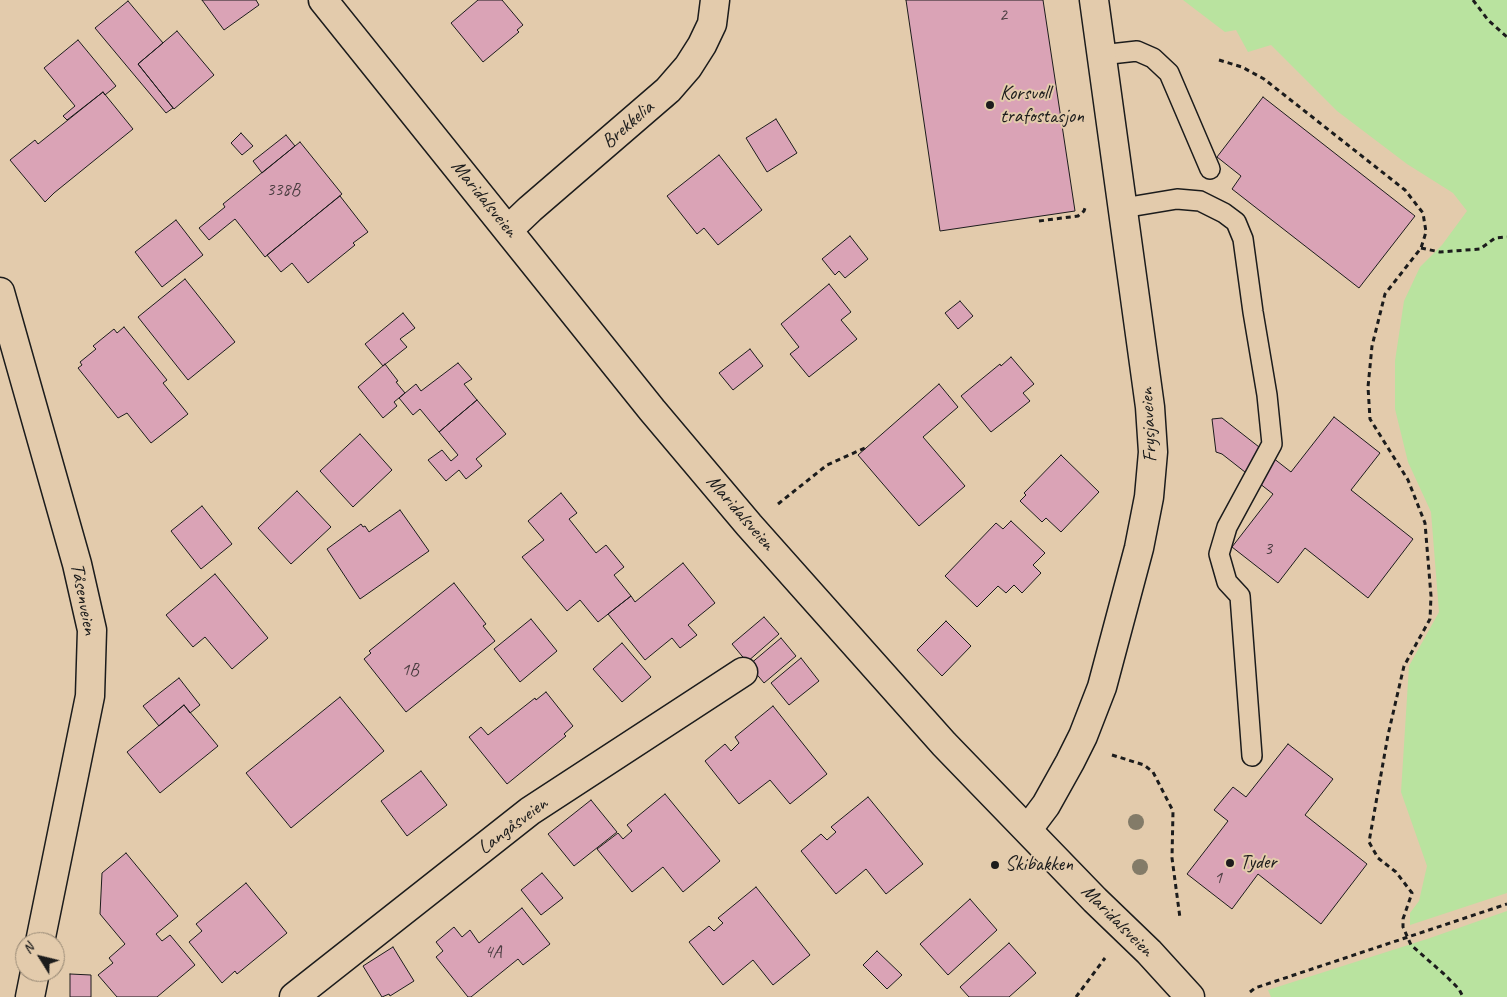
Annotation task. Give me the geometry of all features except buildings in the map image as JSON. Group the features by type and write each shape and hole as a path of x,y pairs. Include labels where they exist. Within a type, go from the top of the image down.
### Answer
{"street":[{"name":"Maridalsveien","path":"324,0 652,410 749,525 944,744 1095,900 1149,952 1190,997"},
{"name":"Brekkelia","path":"509,230 530,209 668,90 688,67 702,45 712,24 715,0"},
{"name":"Frysjaveien","path":"1028,829 1046,805 1084,736 1102,687 1139,548 1149,497 1153,452 1150,407 1094,0"},
{"name":"Tåsenveien","path":"0,292 77,564 92,630 90,696 42,932"},
{"name":"Langåsveien","path":"294,997 530,811 743,672"},
{"path":"30,997 33,982"}],"lane":[{"path":"1101,55 1137,51 1153,58 1168,73 1210,169"},
{"path":"1123,208 1177,199 1200,201 1224,213 1236,222 1243,240 1267,394 1272,444 1227,527 1219,554 1227,582 1240,596 1252,756"}],"path":[{"path":"1473,0 1488,20 1507,36"},
{"path":"1219,60 1242,67 1264,79 1405,190 1423,214 1426,232 1421,248 1385,294 1372,346 1368,387 1370,419 1408,480 1424,523 1431,596 1430,619 1404,666 1388,735 1369,842 1378,858 1396,872 1412,893 1403,919 1403,927 1411,944 1444,974 1459,990 1462,997"},
{"path":"1039,221 1078,216 1084,211 1087,202"},
{"path":"1421,248 1440,252 1480,250 1495,238 1507,236"},
{"name":"Maridalsveien","path":"777,505 828,465 867,447"},
{"path":"1112,755 1144,765 1153,772 1173,811 1172,858 1180,918"},
{"path":"1250,992 1255,988 1507,904"},
{"path":"1076,997 1105,958"}],"green space":[{"path":"1183,0 1507,0 1507,893 1410,925 1410,913 1419,901 1427,866 1401,792 1409,666 1439,612 1431,512 1408,462 1395,409 1395,361 1404,301 1420,267 1442,245 1467,211 1453,193 1407,164 1337,111 1271,45 1248,52 1236,30 1225,32"},
{"path":"1507,911 1507,997 1271,997 1268,990 1430,938"}],"place":[{"name":"Korsvoll trafostasjon","path":"990,105"},
{"name":"Tyder","path":"1230,863"},
{"name":"Skibakken","path":"995,865"}]}
